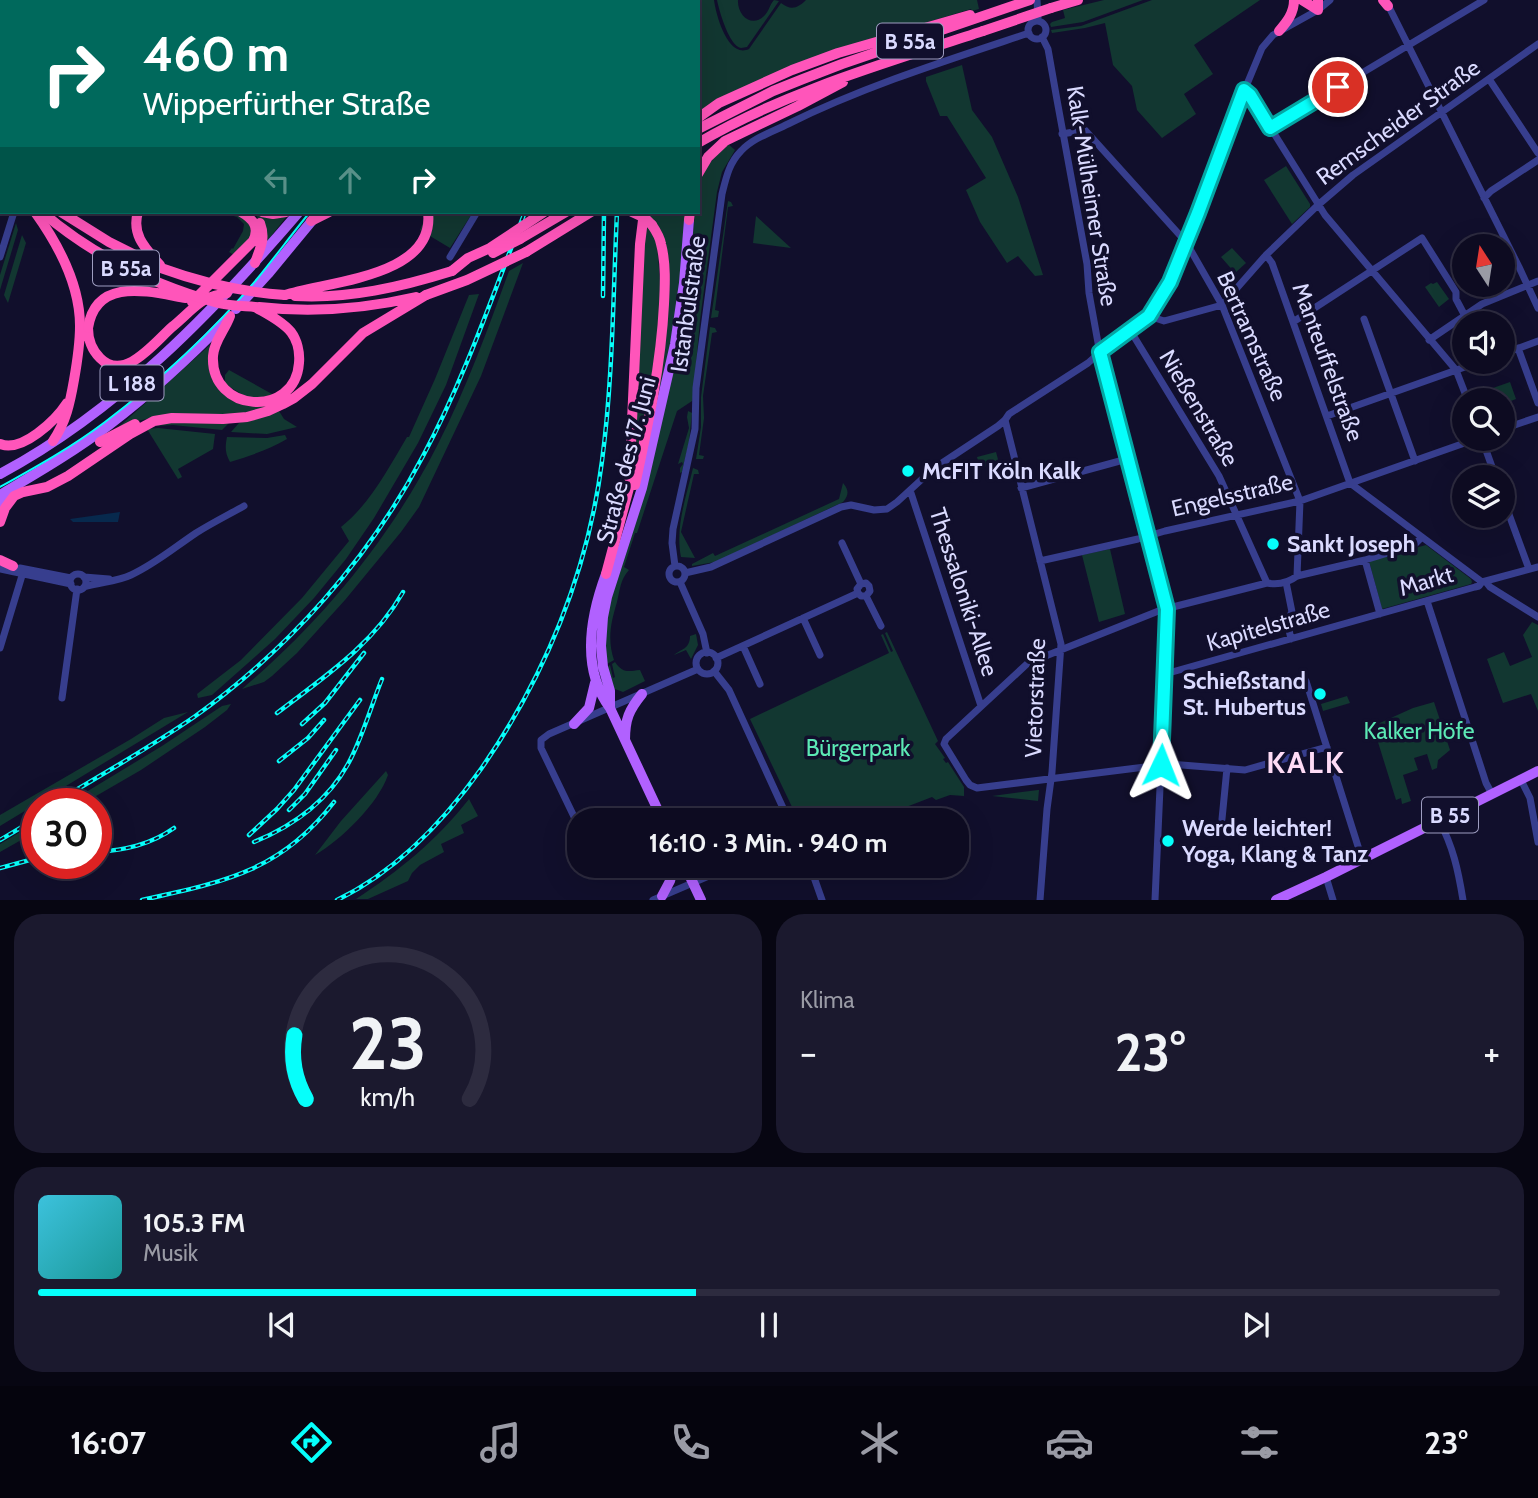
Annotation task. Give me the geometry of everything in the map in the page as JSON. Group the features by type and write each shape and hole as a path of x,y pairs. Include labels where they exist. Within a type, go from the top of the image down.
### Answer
{"highway":[{"name":"B 55a","path":"700,128 803,79 1030,0"},
{"name":"B 55a","path":"700,142 773,105 858,72 1078,0"},
{"path":"1279,32 1287,22 1294,0"},
{"path":"1302,0 1318,5"},
{"path":"700,117 719,103 792,70 876,41 956,18 1017,5"},
{"path":"700,171 708,157 725,141 832,89 858,72"},
{"path":"36,214 54,240 64,262 71,280 79,319 79,341 69,407 53,441"},
{"name":"B 55a","path":"45,214 82,243 126,268 170,287 220,303 292,310 337,309 426,295 489,271 588,214"},
{"name":"B 55a","path":"64,214 109,242 161,268 216,285 262,293 322,296 362,293 404,285 452,271 508,246 563,214"},
{"path":"138,214 138,236 161,268"},
{"path":"173,326 193,301 253,241 256,225 244,214"},
{"path":"251,214 256,218 263,233 262,246 255,263"},
{"path":"285,295 356,279 397,263 416,250 425,238 428,214"},
{"name":"B 55a","path":"452,271 468,258 490,248 541,214"},
{"path":"578,221 597,214"},
{"path":"606,574 628,510 651,413 663,325 662,245 652,225 636,214"},
{"path":"606,574 629,488 640,244 644,214"},
{"path":"220,303 140,291 112,293 97,304 89,319 89,341 107,364 113,366 129,362 140,358 201,302 215,295 227,293"},
{"path":"100,442 143,422 172,418 237,418 303,392 363,333 426,295"},
{"path":"255,307 289,329 300,353 298,372 294,380 271,405"},
{"path":"230,316 214,348 216,375 225,389 236,397 271,405"},
{"path":"0,444 18,445 45,428 61,413 72,390"},
{"path":"0,522 5,508 14,496 52,484 89,463 139,427 154,421"},
{"path":"4,494 22,488 52,484"},
{"path":"0,565 20,570"}],"main road":[{"name":"L 188","path":"0,474 53,441 144,373 205,317 297,214"},
{"name":"Straße des 17. Juni","path":"610,708 610,691 603,667 601,646 603,617 642,488 675,344 684,283 689,215"},
{"name":"L 188","path":"4,494 74,449 147,395 230,316 315,216"},
{"path":"144,373 150,349"},
{"path":"100,442 147,395"},
{"path":"0,505 4,494"},
{"name":"Straße des 17. Juni","path":"606,574 599,594 591,636 596,679 600,694 610,708 657,808"},
{"path":"575,724 589,708 596,679"},
{"path":"625,741 628,715 642,694"},
{"name":"B 55","path":"1276,900 1538,771"},
{"path":"657,898 670,878"},
{"path":"691,878 701,900"}],"street":[{"path":"1037,0 1037,21"},
{"path":"685,573 711,566 841,506 887,509 933,469 990,431 1009,414 1088,363 1149,316 1170,282 1262,48 1279,32 1318,5 1330,0"},
{"path":"1318,5 1326,8 1338,0"},
{"path":"1270,128 1484,0"},
{"path":"1386,2 1538,308"},
{"path":"1037,21 1042,22 1046,32 1042,37 1034,38 1029,33 1029,26 1037,21"},
{"name":"Istanbulstraße","path":"675,566 673,529 693,443 697,414 696,388 722,193 730,167 740,152 750,144 803,117 881,84 1029,33"},
{"name":"Kalk-Mülheimer Straße","path":"1042,37 1048,48 1100,352 1167,609 1155,900"},
{"name":"Remscheider Straße","path":"1222,305 1265,255 1353,175 1538,44"},
{"path":"1489,79 1538,153"},
{"path":"1244,90 1250,95 1318,205 1452,366"},
{"name":"Bertramstraße","path":"1062,134 1085,130 1186,242 1222,305 1300,500 1297,576"},
{"path":"1484,198 1538,160"},
{"path":"0,257 12,214"},
{"path":"450,257 476,214"},
{"path":"1293,323 1422,238 1456,292 1456,299 1462,311"},
{"name":"Manteuffelstraße","path":"1265,255 1272,263 1350,483"},
{"path":"1472,311 1482,304 1538,281"},
{"path":"1149,316 1164,321 1222,305"},
{"path":"1364,319 1415,461"},
{"path":"1429,340 1452,325"},
{"name":"Nießenstraße","path":"1130,330 1219,476 1267,583"},
{"path":"1515,349 1538,341"},
{"path":"1518,348 1538,403"},
{"path":"1326,416 1452,371"},
{"path":"1515,425 1538,417"},
{"name":"Vietorstraße","path":"1005,420 1061,644 1040,900"},
{"path":"990,431 1009,438"},
{"name":"Engelsstraße","path":"1040,561 1300,500 1452,448"},
{"path":"1021,488 1127,459"},
{"path":"1350,483 1422,537"},
{"name":"Thessaloniki-Allee","path":"910,490 981,706"},
{"path":"0,648 20,570 76,584 111,582 130,576 209,524 244,506"},
{"path":"1514,528 1529,569"},
{"name":"Markt","path":"1422,537 1484,582 1479,586 1380,614 1365,560 1414,545 1422,537"},
{"path":"842,543 861,584"},
{"path":"1328,747 1245,770 1169,764 977,788 966,780 944,744 946,739 1028,663 1167,609 1267,583 1291,581 1297,576 1365,560"},
{"path":"675,566 681,567 685,573 680,582 675,583 668,577 669,571 675,566"},
{"path":"1484,582 1538,567"},
{"path":"62,698 77,574 84,577 117,579"},
{"path":"76,584 86,581 84,577"},
{"path":"680,582 704,634 707,653"},
{"path":"1286,582 1292,612 1287,621 1291,639"},
{"path":"1484,582 1538,617"},
{"path":"858,593 857,589 866,583 870,591 866,596"},
{"path":"858,593 866,596"},
{"path":"716,658 858,593"},
{"path":"866,596 881,626"},
{"path":"1427,601 1492,794"},
{"name":"Kapitelstraße","path":"1165,674 1380,614"},
{"path":"803,618 820,656"},
{"path":"743,646 760,684"},
{"path":"707,653 716,658 714,671 705,674 698,669 697,659 701,654 707,653"},
{"path":"570,808 541,748 541,740 698,669"},
{"path":"714,671 729,690 783,808"},
{"path":"1306,681 1362,859"},
{"path":"1222,819 1227,768"},
{"path":"1521,780 1530,797 1538,842"},
{"path":"1439,820 1451,844 1458,867 1462,900"},
{"path":"1326,877 1333,900"},
{"path":"657,898 705,878"},
{"path":"814,878 822,900"}],"green space":[{"path":"700,0 714,0 724,34 735,48 742,50 749,49 781,3 791,8 806,0 977,0 979,9 971,9 839,49 701,110"},
{"path":"717,0 738,0 743,15 755,21 765,15 774,0 779,1 747,47 741,48 729,35"},
{"path":"1104,0 1143,0 1083,22 1051,27 1052,22 1065,18 1063,10"},
{"path":"1152,0 1260,0 1194,45 1213,74 1184,94 1196,114 1162,138 1137,110 1132,86 1113,65 1105,23 1052,33 1051,30 1081,26"},
{"path":"962,65 972,110 992,137 1018,197 1043,275 1035,276 1018,256 1007,263 980,222 966,190 986,178 947,116 940,116 926,81 926,77"},
{"path":"728,144 735,150 722,172 717,192 693,398 677,411 624,567 629,570 621,585 611,631 614,660 607,664 605,646 611,597 645,489 679,346 695,214 700,214 701,181 713,159"},
{"path":"1286,166 1310,204 1292,224 1264,180"},
{"path":"728,201 733,206 728,207 715,310 719,311 718,317 711,318"},
{"path":"227,214 238,214 247,218 253,235 234,255 229,252 243,231 244,224 237,217"},
{"path":"257,214 287,216 267,241"},
{"path":"423,214 472,214 450,248 420,230 425,218"},
{"path":"648,214 686,214 678,302 671,343 639,487 605,596 605,693 598,655 598,616 637,487 668,254"},
{"path":"756,216 791,248 753,243"},
{"path":"16,223 18,230 0,290 0,275"},
{"path":"645,224 657,244 661,293 654,377 634,469"},
{"path":"22,235 26,243 8,303 4,295"},
{"path":"1232,248 1246,263 1235,273 1221,257"},
{"path":"523,263 481,376 419,507 345,600 297,653 264,682 242,689 327,607 398,513 438,444 458,402 509,271"},
{"path":"1437,282 1449,299 1439,307 1425,287"},
{"path":"479,294 446,385 418,443 374,518 346,559 275,639 212,695 198,698 197,694 241,660 302,598 349,541 341,527 370,497 409,437 469,295"},
{"path":"710,327 717,332 712,333 703,396 704,418 699,455 704,456 703,459 696,459 701,427 701,397"},
{"path":"212,343 222,390 276,405 244,415 155,417 138,421 112,433"},
{"path":"229,370 272,394 269,398 248,398 225,384 225,375"},
{"path":"1510,382 1512,388 1493,388"},
{"path":"279,411 284,419 297,427 267,434 231,432 239,423"},
{"path":"688,411 692,413 689,442 682,472 680,473 683,464 678,464 689,428"},
{"path":"176,421 230,422 222,430 173,425 154,426"},
{"path":"147,429 215,434 213,449 178,469 182,477 178,479"},
{"path":"285,435 287,439 252,455 230,462 227,456 227,437 267,438"},
{"path":"996,452 999,463 980,468 977,457"},
{"path":"693,468 698,470 699,474 694,474 681,532 695,558 681,557 679,535"},
{"path":"843,483 848,492 843,502 715,562 692,566 713,553 715,556 839,499"},
{"path":"1426,545 1471,579 1471,584 1382,609 1369,561"},
{"path":"1110,549 1125,614 1099,622 1082,555"},
{"path":"1532,622 1538,625 1538,711 1531,694 1503,703 1487,659 1504,652 1510,666 1532,657 1523,635"},
{"name":"Bürgerpark","path":"887,632 938,741 935,744 964,787 964,796 950,795 936,800 932,797 904,808 793,808 750,719 889,653 881,635 883,634 891,652 893,651 885,633"},
{"path":"696,634 698,645 691,659 686,650 674,655 687,646 690,636"},
{"path":"615,662 624,670 640,670 645,681 623,692 613,690 607,667 610,665 613,678 615,677 612,664"},
{"path":"1347,696 1350,703 1323,711 1321,704"},
{"name":"Kalker Höfe","path":"1434,702 1450,750 1438,760 1437,768 1432,770 1427,754 1414,758 1418,770 1403,775 1411,801 1402,804 1401,798 1396,800 1373,726 1413,708"},
{"path":"231,704 205,727 141,770 110,788 93,788 162,746 222,706"},
{"path":"188,712 63,788 47,788 131,739 164,718"},
{"path":"386,771 388,775 383,786 367,809 347,831 315,855 341,821"},
{"path":"1038,790 1038,801 992,796"},
{"path":"469,799 478,816 461,825 464,833 441,844 444,852 420,865 408,881 368,899 356,899 417,854"},
{"path":"21,803 21,813 0,826 0,815"},
{"path":"21,832 21,840 0,852 0,844"}],"water":[{"path":"120,512 118,522 73,522 70,519"}],"tram line":[{"path":"0,487 92,431 165,372 240,299 308,214"}],"railway":[{"path":"79,788 160,740 229,690 294,632 352,566 402,494 438,426 478,335 524,214"},
{"path":"603,296 604,214"},
{"path":"337,900 379,875 417,844 467,788 525,698 560,622 586,543 602,461 611,368 617,214"},
{"path":"277,713 330,673 362,644 391,611 403,592"},
{"path":"302,724 325,703 364,653"},
{"path":"254,842 308,811 340,778 362,733 382,679"},
{"path":"249,835 294,790 360,700"},
{"path":"279,761 308,738 324,720"},
{"path":"289,810 305,794 336,750"},
{"path":"142,900 224,880 271,859 314,826 334,802"},
{"path":"0,840 21,828"},
{"path":"112,850 137,846 174,828"},
{"path":"0,868 21,862"}],"place":[{"name":"McFIT Köln Kalk","path":"908,471"},
{"name":"Sankt Joseph","path":"1273,544"},
{"name":"Schießstand St. Hubertus","path":"1320,694"},
{"name":"Werde leichter! Yoga, Klang & Tanz","path":"1168,841"}],"district":[{"name":"KALK","path":"1306,762"}],"route":[{"path":"1161,765 1167,609 1100,352 1149,316 1170,282 1244,90 1250,95 1270,128 1338,87"}]}
